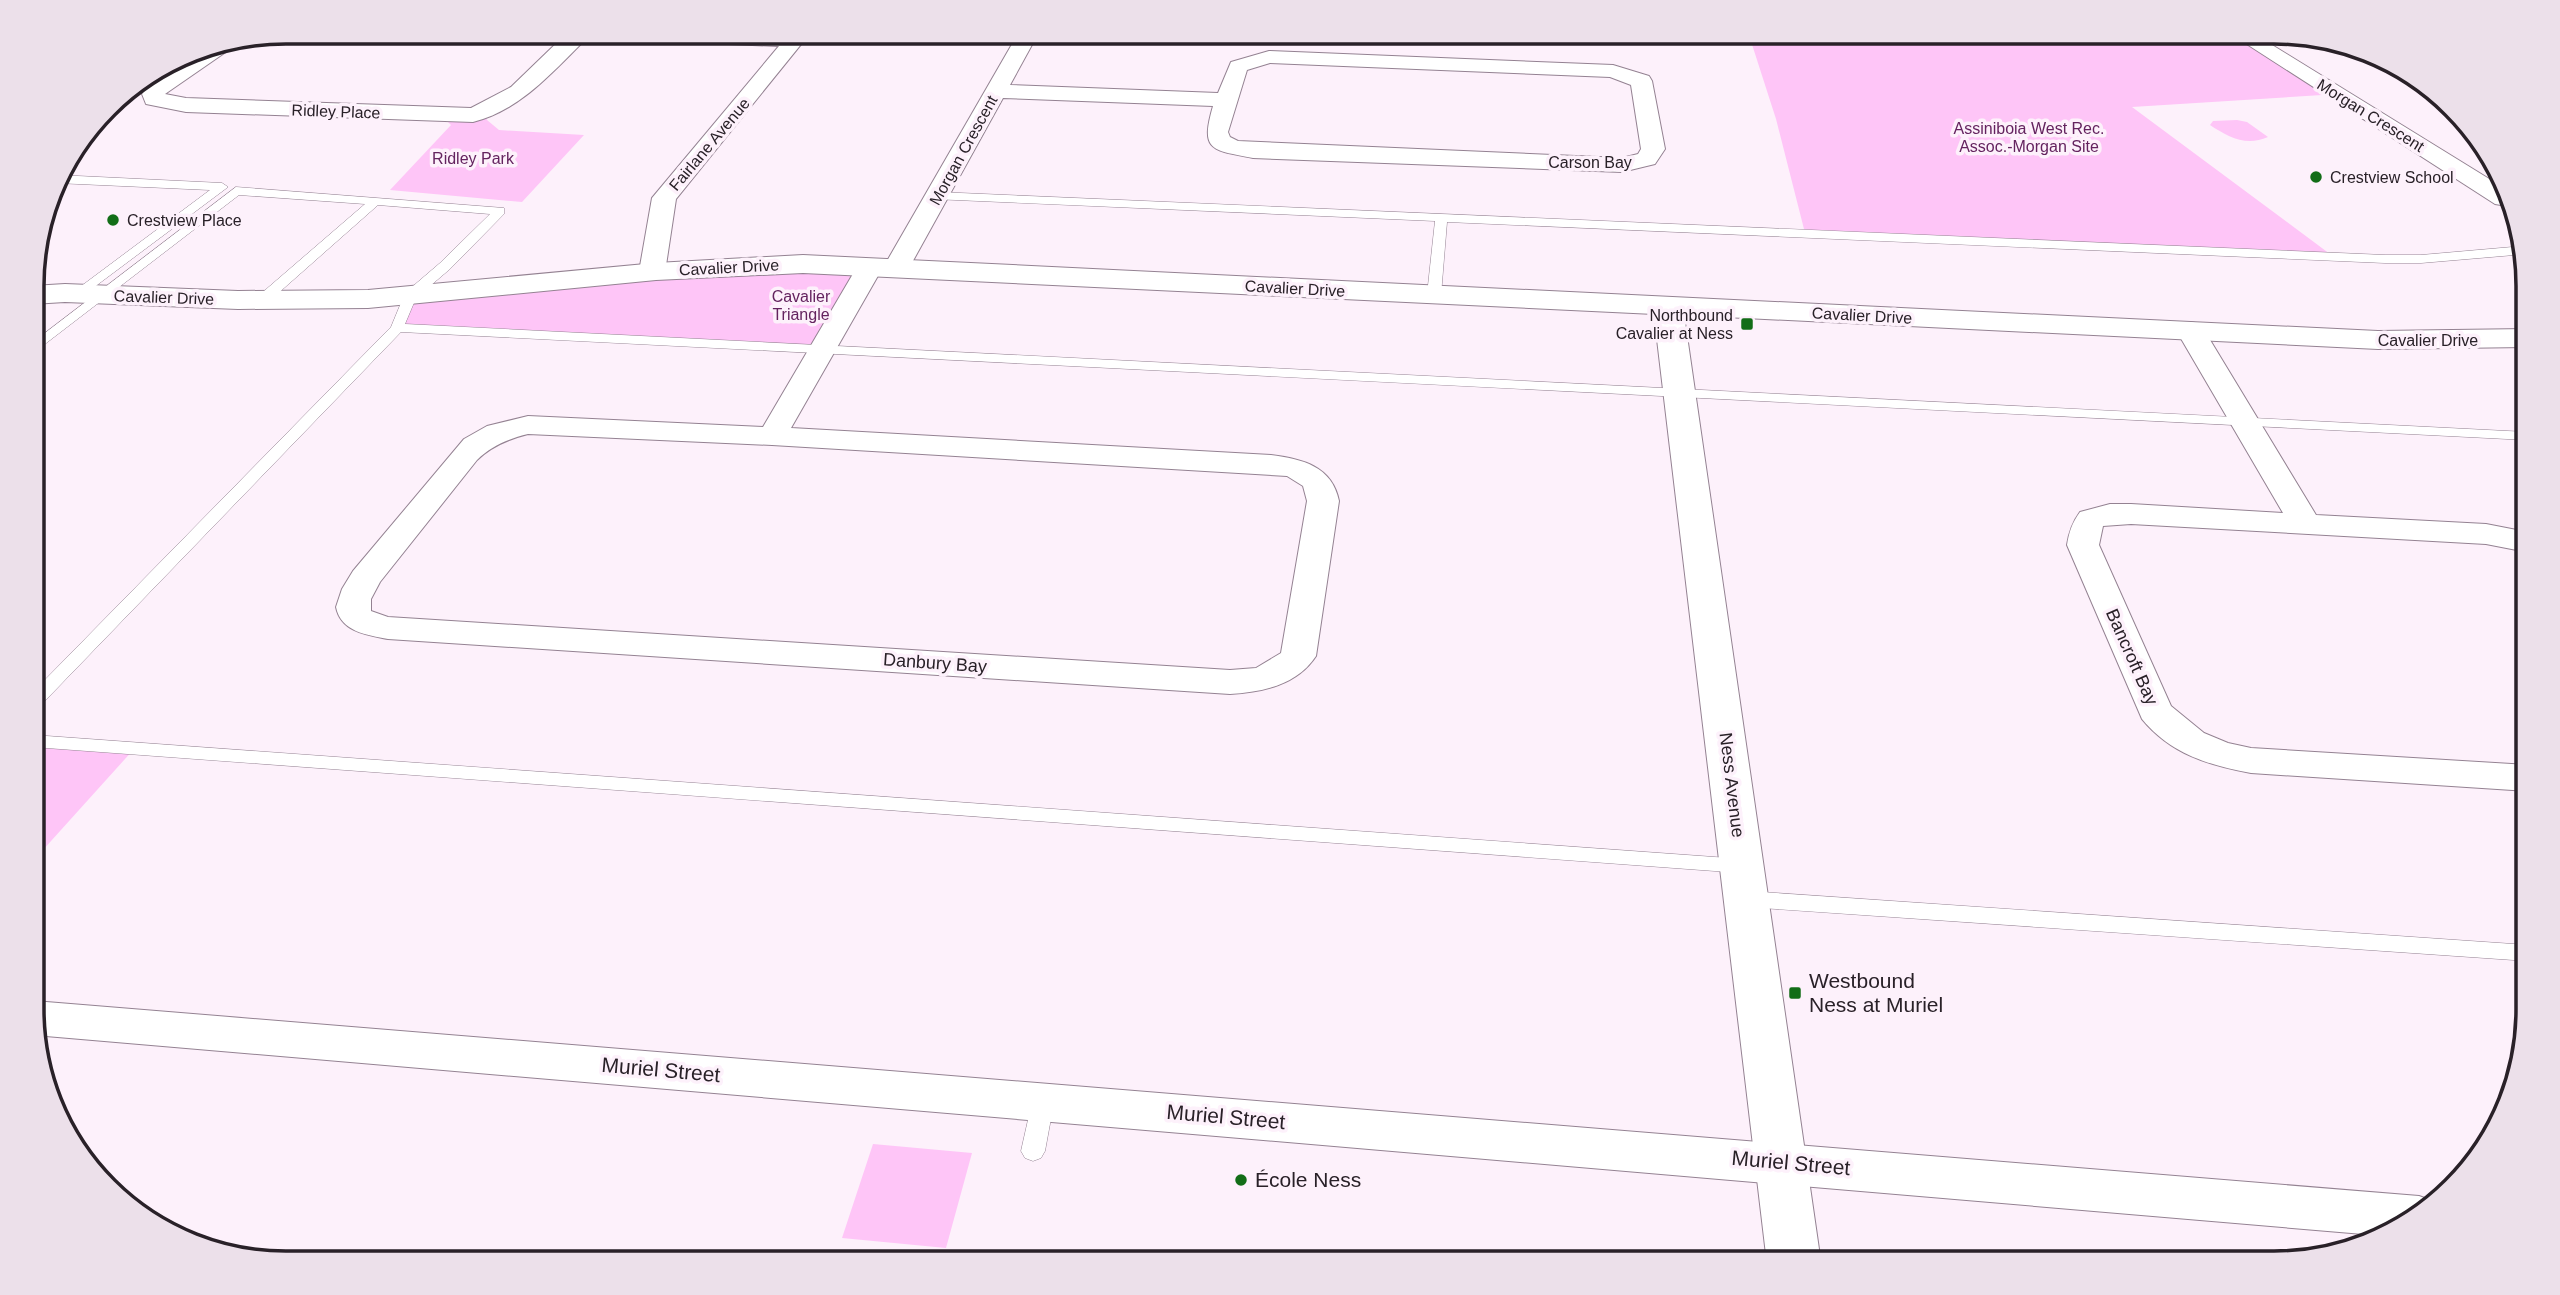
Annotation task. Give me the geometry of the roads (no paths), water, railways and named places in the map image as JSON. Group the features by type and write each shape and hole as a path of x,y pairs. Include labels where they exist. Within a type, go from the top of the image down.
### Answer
{"street":[{"name":"Ridley Place","path":"201,60 159,88 153,94 154,99 186,105 473,115 493,109 508,100 568,44"},
{"name":"Fairlane Avenue","path":"652,272 664,198 791,44"},
{"name":"Morgan Crescent","path":"883,267 937,196 1022,44"},
{"name":"Morgan Crescent","path":"2257,44 2499,196"},
{"name":"Carson Bay","path":"1262,58 1613,71 1641,81 1653,149 1647,159 1622,165 1242,150 1224,144 1217,136 1226,100 1238,66 1262,58"},
{"path":"996,91 1226,100"},
{"name":"Cavalier Drive","path":"44,295 83,293 261,301 410,296 652,272 762,265 883,267 2378,340 2516,338"},
{"path":"772,436 824,348 883,267"},
{"name":"Cavalier Drive","path":"44,286 83,293"},
{"name":"Ness Avenue","path":"1668,307 1793,1251"},
{"path":"2190,330 2305,523"},
{"name":"Danbury Bay","path":"545,424 772,436 1271,464 1304,471 1316,480 1322,490 1323,500 1298,656 1279,673 1230,682 388,628 361,623 355,616 353,596 365,578 466,454 475,445 498,432 545,424"},
{"name":"Bancroft Bay","path":"2516,540 2486,534 2131,513 2110,514 2091,519 2086,527 2084,545 2155,711 2163,722 2190,743 2209,752 2267,763 2516,777"},
{"name":"Muriel Street","path":"45,1019 2401,1215"}],"lane":[{"path":"44,337 83,293 222,187 68,180"},
{"path":"44,692 397,328 410,296 445,266 500,211 236,191 83,293"},
{"path":"937,196 2385,260 2421,260 2513,251"},
{"path":"261,301 374,202"},
{"path":"1434,295 1441,219"},
{"path":"397,328 2516,435"},
{"path":"44,742 1744,882 2516,952"},
{"path":"1033,1151 1043,1102"}],"place":[{"name":"Crestview School","path":"2316,177"},
{"name":"Crestview Place","path":"113,220"},
{"name":"Northbound Cavalier at Ness","path":"1747,324"},
{"name":"Westbound Ness at Muriel","path":"1795,993"},
{"name":"École Ness","path":"1241,1180"}],"park label":[{"name":"Assiniboia West Rec. Assoc.-Morgan Site","path":"2029,137"},
{"name":"Ridley Park","path":"473,158"},
{"name":"Cavalier Triangle","path":"801,305"}]}
